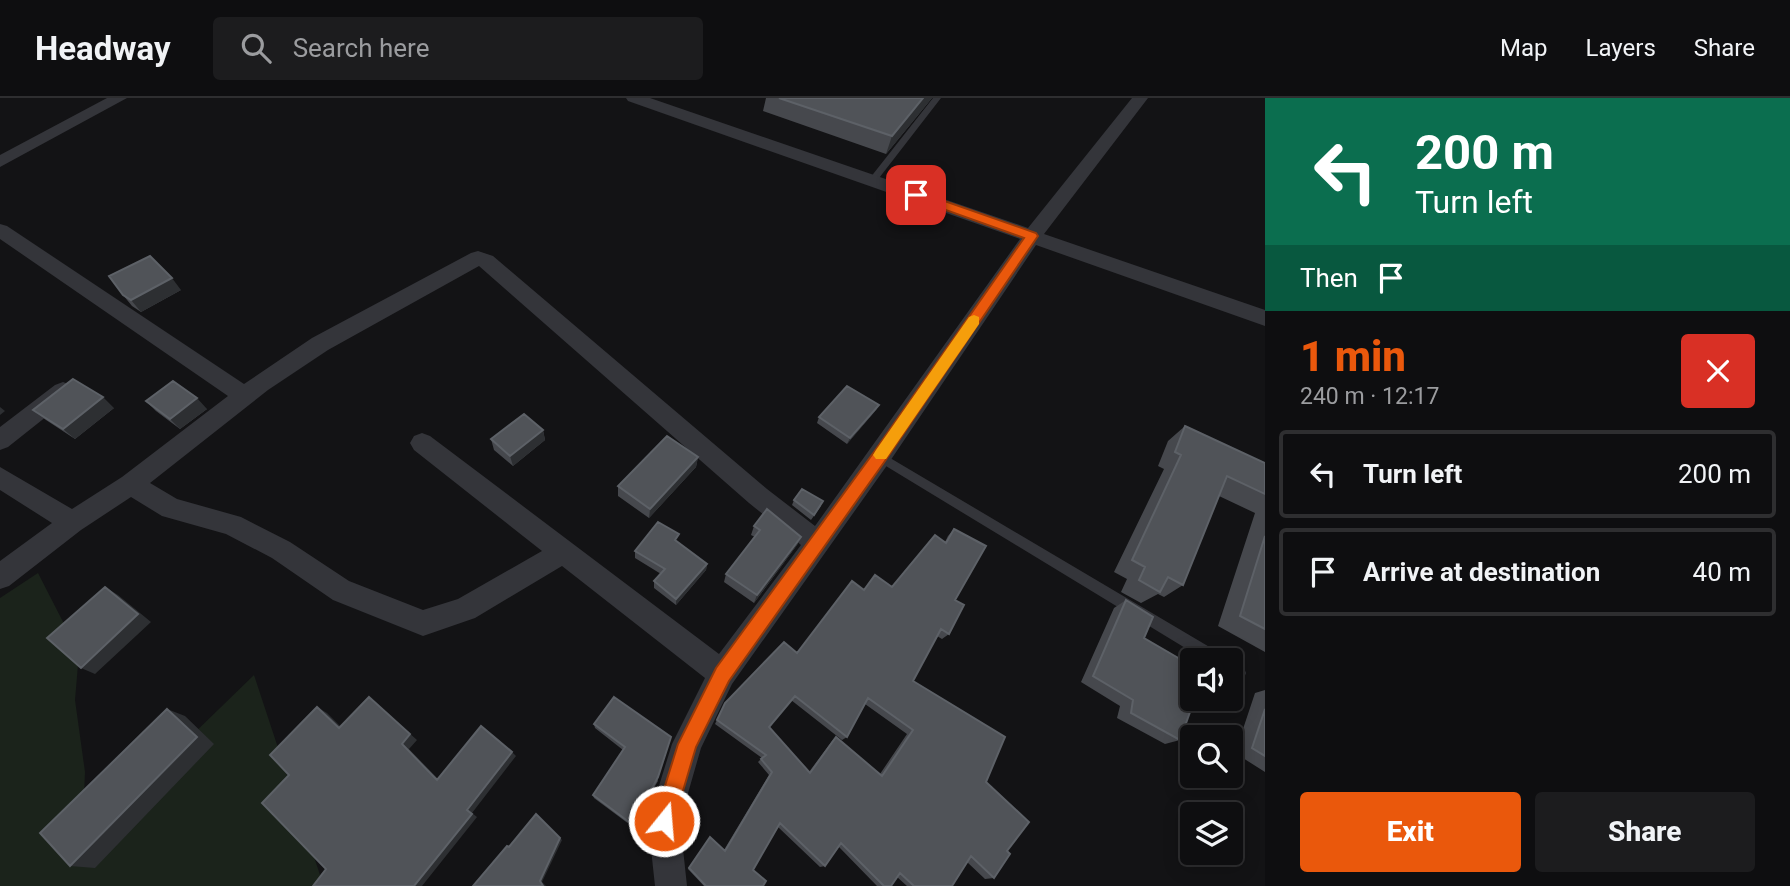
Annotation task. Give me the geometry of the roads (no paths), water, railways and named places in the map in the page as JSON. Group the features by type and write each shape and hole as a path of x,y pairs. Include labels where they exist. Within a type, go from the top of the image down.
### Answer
{"street":[{"path":"0,162 119,98"},
{"path":"634,98 1265,317"},
{"path":"671,886 664,821 687,744 722,674 880,457 1032,236 1140,98"},
{"path":"0,230 245,396"},
{"path":"0,578 72,522 131,484 245,396 320,344 473,259 483,259 758,496 818,543"},
{"path":"0,440 64,391"},
{"path":"422,443 722,674"},
{"path":"0,477 72,522"},
{"path":"131,484 171,508 232,525 281,550 342,591 424,623 465,609 563,552"}],"lane":[{"path":"873,180 937,98"},
{"path":"880,457 1198,648"}]}
